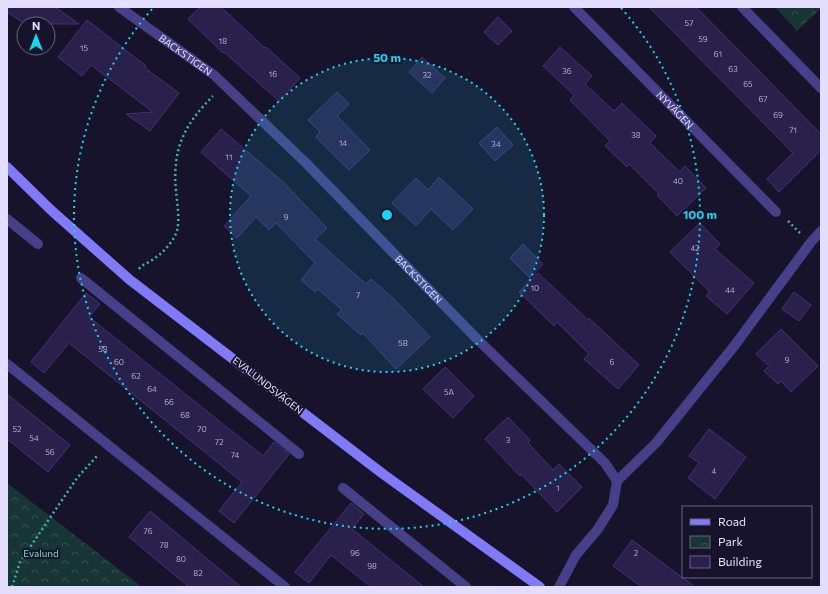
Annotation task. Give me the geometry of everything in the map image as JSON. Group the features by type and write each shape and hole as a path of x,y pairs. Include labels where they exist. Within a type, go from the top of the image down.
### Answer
{"street":[{"name":"BACKSTIGEN","path":"120,7 214,74 226,85 306,163 477,339 605,463 617,482"},
{"name":"NYVÄGEN","path":"574,7 776,212"},
{"path":"742,7 821,88"},
{"name":"EVALUNDSVÄGEN","path":"7,167 55,214 130,280 383,474 540,587"},
{"path":"7,219 38,244"},
{"path":"559,587 576,555 598,529 613,505 617,482 661,437 735,345 811,242 821,231"},
{"path":"81,278 300,454"},
{"path":"7,364 285,587"},
{"path":"343,488 466,587"}],"path":[{"path":"130,280 142,265 165,251 177,230 178,210 175,167 182,137 190,122 226,85"},
{"path":"12,587 20,562 77,478 107,444"}],"green space":[{"path":"775,7 821,7 821,8 797,31"},
{"name":"Evalund","path":"7,483 142,587 7,587"}],"building":[{"path":"7,7 55,7 79,24 56,24 56,16 16,16 16,18 7,12"},
{"path":"200,7 221,7 300,78 279,101 224,52 223,53 188,19"},
{"path":"649,7 696,7 821,134 821,150 779,192 767,179 793,153"},
{"path":"498,17 512,31 498,45 484,32"},
{"path":"87,20 146,66 145,68 179,93 150,131 126,114 153,112 91,65 82,76 58,57"},
{"path":"560,47 592,76 585,84 614,111 622,103 656,136 650,143 680,172 685,166 706,188 677,216 657,195 659,194 629,164 627,167 605,146 610,141 570,100 574,95 543,66"},
{"path":"422,57 445,78 432,93 409,72"},
{"path":"337,92 349,104 337,116 370,150 349,170 316,137 320,132 308,120"},
{"path":"497,127 513,145 495,161 479,143"},
{"path":"221,129 283,182 327,228 315,239 366,284 371,279 393,298 430,337 396,369 363,333 361,335 337,314 342,310 318,289 315,292 301,280 315,263 276,223 269,230 256,217 237,238 224,226 251,196 201,152"},
{"path":"439,177 473,209 453,230 431,209 416,226 392,203 416,178 428,190"},
{"path":"700,223 720,244 715,249 754,283 727,314 706,296 710,292 670,252"},
{"path":"523,244 543,264 530,278 510,258"},
{"path":"538,273 639,365 618,389 584,359 589,354 557,322 554,326 519,292"},
{"path":"794,292 811,305 799,321 782,309"},
{"path":"86,293 100,304 89,317 263,456 274,442 289,454 234,523 219,511 242,482 69,343 44,373 31,362"},
{"path":"781,329 818,366 791,392 781,381 778,384 764,371 769,366 756,354"},
{"path":"445,367 474,396 453,418 423,389"},
{"path":"7,394 70,445 48,472 7,439"},
{"path":"508,417 530,440 528,443 553,470 559,464 582,487 557,512 485,439"},
{"path":"709,429 746,457 715,499 688,478 699,463 689,456"},
{"path":"351,503 364,514 352,529 424,587 371,587 331,555 309,583 295,572"},
{"path":"150,511 241,587 189,587 129,537"},
{"path":"632,540 695,587 642,587 613,566"}]}
